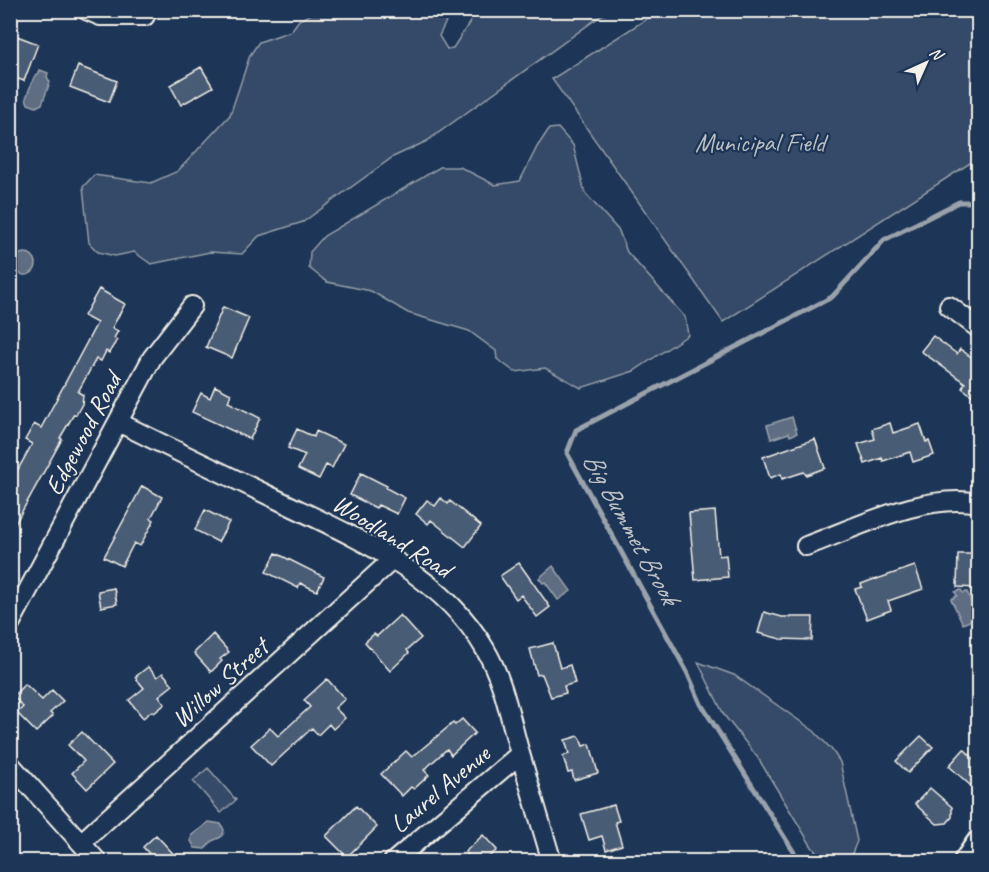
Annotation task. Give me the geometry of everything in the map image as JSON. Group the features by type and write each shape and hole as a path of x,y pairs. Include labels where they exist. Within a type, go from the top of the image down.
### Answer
{"main road":[{"path":"965,861 978,843"}],"street":[{"path":"86,10 100,16 145,16"},
{"name":"Edgewood Road","path":"10,624 152,358 192,306"},
{"path":"949,306 978,328"},
{"name":"Woodland Road","path":"118,422 341,531 429,584 452,605 473,629 486,651 506,697 520,754 552,861"},
{"path":"806,546 907,510 943,502 978,503"},
{"name":"Willow Street","path":"81,843 392,560"},
{"name":"Laurel Avenue","path":"393,861 520,754"},
{"path":"10,764 98,861"}],"green space":[{"path":"319,10 451,11 439,36 447,49 453,48 477,11 615,11 602,15 427,141 393,157 303,222 259,236 242,254 210,252 151,264 134,252 115,256 98,252 89,243 83,187 94,175 151,183 178,171 230,115 250,55 259,42 291,31 299,20"},
{"name":"Municipal Field","path":"659,11 978,11 978,158 723,322 552,79"},
{"path":"558,128 573,145 585,193 619,231 627,252 685,317 688,335 634,371 581,388 545,368 515,372 497,359 496,351 469,331 408,313 371,291 327,282 309,268 310,252 324,236 440,167 460,167 495,185 520,181 549,129"},
{"path":"698,662 734,675 814,731 832,750 840,762 857,841 849,861 825,861 812,847 758,758 724,715"},
{"path":"208,768 236,800 221,813 193,781"}],"shaded area":[{"path":"40,70 48,73 47,77 50,82 42,104 36,107 28,104 26,98 34,77"},
{"path":"25,253 33,256 36,264 33,272 25,275 17,272 14,264 17,256"},
{"path":"792,417 797,433 771,439 767,425"},
{"path":"553,566 571,591 558,600 545,582 543,583 539,578"},
{"path":"961,590 963,593 967,592 978,617 963,624 951,599 957,596 955,592"},
{"path":"209,822 221,824 224,830 223,835 212,841 205,849 195,848 191,841 192,835"}],"building":[{"path":"17,36 38,44 24,81 10,76 10,53"},
{"path":"78,66 117,81 109,102 70,87"},
{"path":"201,67 213,87 181,105 170,85"},
{"path":"99,289 125,304 112,328 118,331 114,338 117,340 109,353 106,351 101,361 96,359 78,392 83,395 82,404 60,438 62,439 10,533 10,484 32,444 25,440 34,424 41,428 97,323 84,316"},
{"path":"223,307 249,318 232,358 206,347"},
{"path":"933,336 957,354 960,349 978,362 978,393 976,392 973,396 962,388 965,383 921,351"},
{"path":"215,386 231,394 228,402 260,418 250,439 192,412 201,393 210,398"},
{"path":"890,423 893,433 920,424 926,442 929,441 934,455 913,462 910,452 865,464 858,444 875,439 872,429"},
{"path":"297,429 314,437 316,431 344,444 332,468 326,465 319,479 298,469 305,455 288,448"},
{"path":"815,439 825,468 806,475 804,472 782,479 781,474 770,478 763,457"},
{"path":"361,473 405,498 397,514 378,505 376,508 350,495"},
{"path":"142,486 162,497 151,518 154,520 140,546 134,543 122,566 104,557"},
{"path":"441,498 448,504 450,501 481,526 465,547 431,520 428,524 416,514 427,500 435,506"},
{"path":"205,510 229,522 218,542 195,530"},
{"path":"715,511 719,556 726,555 728,577 695,580 689,513"},
{"path":"276,553 324,577 317,591 300,583 298,588 266,572"},
{"path":"958,554 978,554 978,588 957,587"},
{"path":"519,563 550,607 537,617 521,595 516,599 500,576"},
{"path":"915,566 923,589 888,601 891,610 867,619 855,589 862,587 861,584"},
{"path":"114,588 117,604 101,607 98,591"},
{"path":"764,612 782,617 813,617 812,640 781,639 758,633"},
{"path":"400,615 421,638 407,650 409,653 390,671 365,642 374,634 377,636"},
{"path":"213,634 229,652 220,659 222,661 211,672 194,653"},
{"path":"553,643 560,668 570,665 575,683 564,686 566,693 551,697 542,674 537,675 530,649"},
{"path":"148,667 157,677 163,673 173,685 159,696 165,704 143,718 129,700 144,688 135,677"},
{"path":"327,679 345,699 335,708 345,718 333,729 329,724 318,735 312,728 271,766 251,745 270,728 278,736 310,707 304,700"},
{"path":"25,684 42,700 52,690 63,701 50,713 53,716 36,732 17,713 23,707 13,696"},
{"path":"462,719 475,733 451,755 447,749 424,770 429,775 414,789 411,787 402,796 381,774 406,751 412,757 453,723 455,725"},
{"path":"82,732 113,764 87,789 72,773 84,761 68,745"},
{"path":"579,736 583,746 590,744 598,773 574,780 572,772 568,773 563,756 569,754 565,740"},
{"path":"921,736 933,747 908,773 896,761"},
{"path":"964,749 978,763 978,778 971,786 949,766"},
{"path":"930,788 952,807 952,817 947,823 937,824 915,804"},
{"path":"614,805 619,821 615,822 622,845 606,850 602,836 589,840 581,814"},
{"path":"356,806 377,827 347,857 326,836"},
{"path":"156,835 180,861 156,861 143,847"},
{"path":"483,835 497,850 484,861 473,861 465,852"}],"waterway":[{"name":"Big Bummet Brook","path":"800,862 701,704 687,672 567,453 576,430 832,297 884,240 959,202 978,202"}]}
